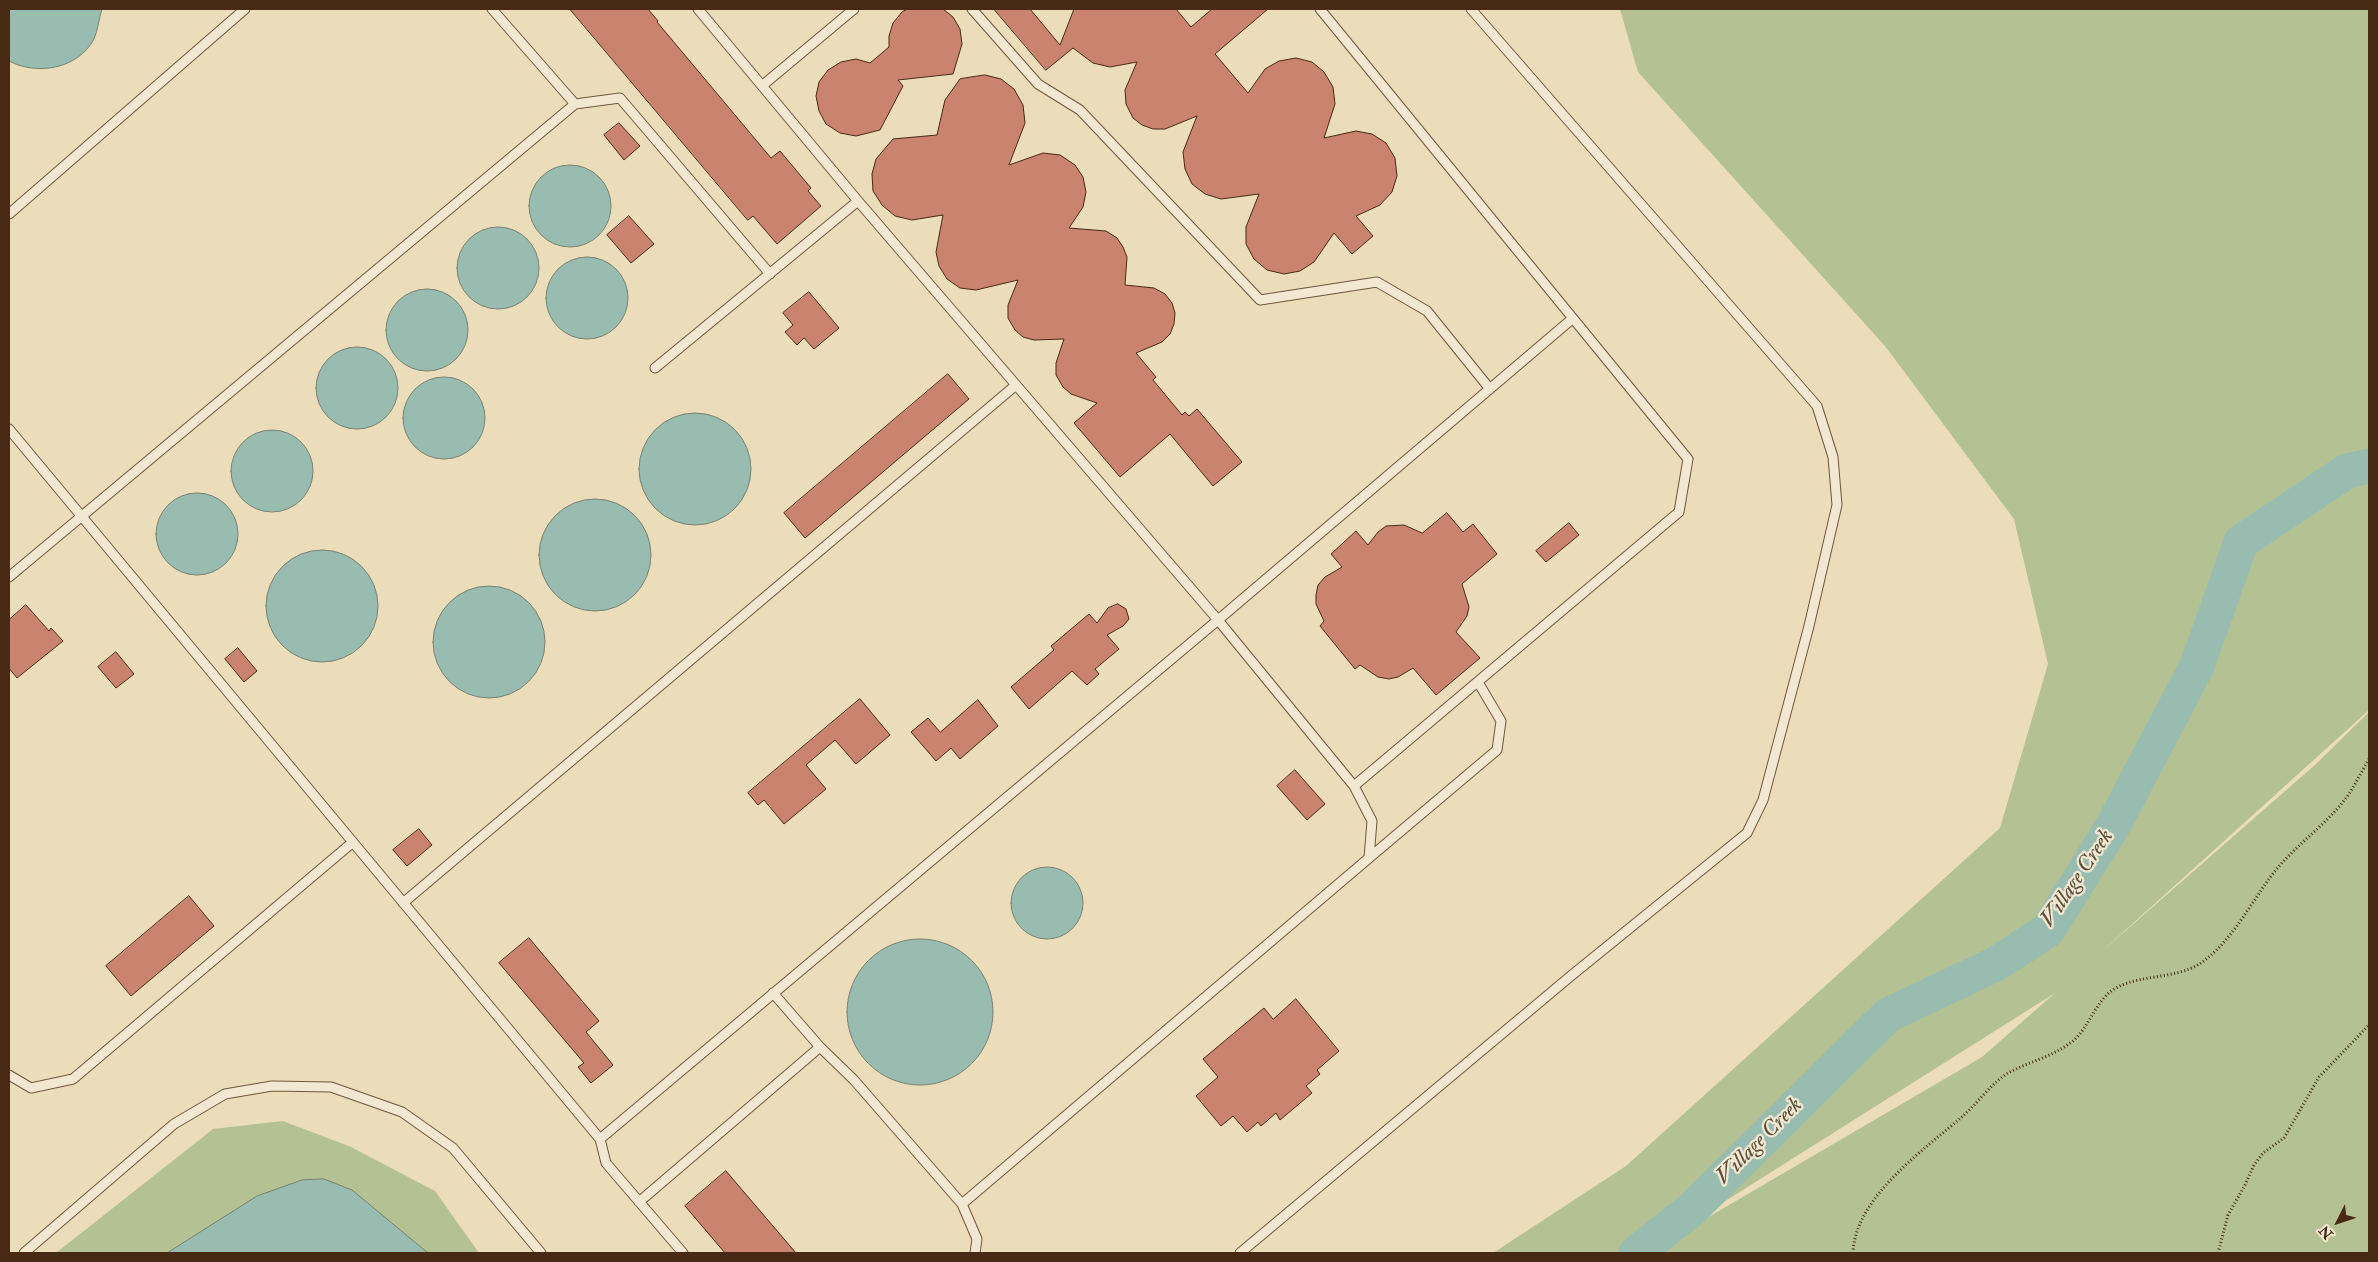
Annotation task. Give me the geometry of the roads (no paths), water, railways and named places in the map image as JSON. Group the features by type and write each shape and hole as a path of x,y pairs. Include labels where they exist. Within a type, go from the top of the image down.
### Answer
{"lane":[{"path":"9,214 245,9"},
{"path":"492,9 575,104"},
{"path":"698,9 858,201 1218,620 1354,786 1372,821 1369,858"},
{"path":"763,85 854,9"},
{"path":"972,9 1038,84 1080,110 1260,300 1377,282 1427,311 1490,389"},
{"path":"1320,9 1688,459 1679,512 1354,786"},
{"path":"1240,1253 1572,975 1747,833 1763,800 1809,626 1837,505 1833,457 1817,406 1471,9"},
{"path":"9,577 575,104 620,98 770,274"},
{"path":"655,368 858,201"},
{"path":"600,1139 1218,620 1572,319"},
{"path":"403,902 1016,385"},
{"path":"9,429 600,1139 606,1163 684,1253"},
{"path":"962,1204 1497,750 1501,721 1478,682"},
{"path":"9,1074 31,1088 73,1079 353,842"},
{"path":"773,993 820,1047 854,1080 962,1204 977,1239 975,1253"},
{"path":"639,1202 820,1047"},
{"path":"24,1253 174,1124 225,1094 272,1086 331,1087 402,1112 453,1148 541,1253"}],"water":[{"path":"9,9 102,9 94,39 87,49 67,63 44,69 20,66 9,61"},
{"path":"570,165 586,168 599,177 608,190 611,206 608,222 599,235 586,244 570,247 554,244 541,235 532,222 529,206 532,190 541,177 554,168"},
{"path":"498,227 514,230 527,239 536,252 539,268 536,284 527,297 514,306 498,309 482,306 469,297 460,284 457,268 460,252 469,239 482,230"},
{"path":"587,257 603,260 616,269 625,282 628,298 625,314 616,327 603,336 587,339 571,336 558,327 549,314 546,298 549,282 558,269 571,260"},
{"path":"427,289 443,292 456,301 465,314 468,330 465,346 456,359 443,368 427,371 411,368 398,359 389,346 386,330 389,314 398,301 411,292"},
{"path":"357,347 373,350 386,359 395,372 398,388 395,404 386,417 373,426 357,429 341,426 328,417 319,404 316,388 319,372 328,359 341,350"},
{"path":"444,377 460,380 473,389 482,402 485,418 482,434 473,447 460,456 444,459 428,456 415,447 406,434 403,418 406,402 415,389 428,380"},
{"path":"695,413 717,417 735,429 747,447 751,469 747,491 735,509 717,521 695,525 673,521 655,509 643,491 639,469 643,447 655,429 673,417"},
{"path":"272,430 288,433 301,442 310,455 313,471 310,487 301,500 288,509 272,512 256,509 243,500 234,487 231,471 234,455 243,442 256,433"},
{"path":"197,493 213,496 226,505 235,518 238,534 235,550 226,563 213,572 197,575 181,572 168,563 159,550 156,534 159,518 168,505 181,496"},
{"path":"595,499 617,503 635,515 647,533 651,555 647,577 635,595 617,607 595,611 573,607 555,595 543,577 539,555 543,533 555,515 573,503"},
{"path":"322,550 344,554 362,566 374,584 378,606 374,628 362,646 344,658 322,662 300,658 282,646 270,628 266,606 270,584 282,566 300,554"},
{"path":"489,586 511,590 529,602 541,620 545,642 541,664 529,682 511,694 489,698 467,694 449,682 437,664 433,642 437,620 449,602 467,590"},
{"path":"1040,867 1054,867 1073,877 1083,896 1083,910 1073,929 1054,939 1040,939 1021,929 1011,910 1011,896 1021,877"},
{"path":"920,939 948,944 972,960 988,984 993,1012 988,1040 972,1064 948,1080 920,1085 892,1080 868,1064 852,1040 847,1012 852,984 868,960 892,944"},
{"path":"324,1179 352,1190 428,1253 167,1253 257,1196 302,1180"}],"waterway":[{"name":"Village Creek","path":"1636,1253 1691,1210 1888,1015 1996,964 2048,930 2114,824 2197,666 2241,542 2347,471 2369,466"}]}
